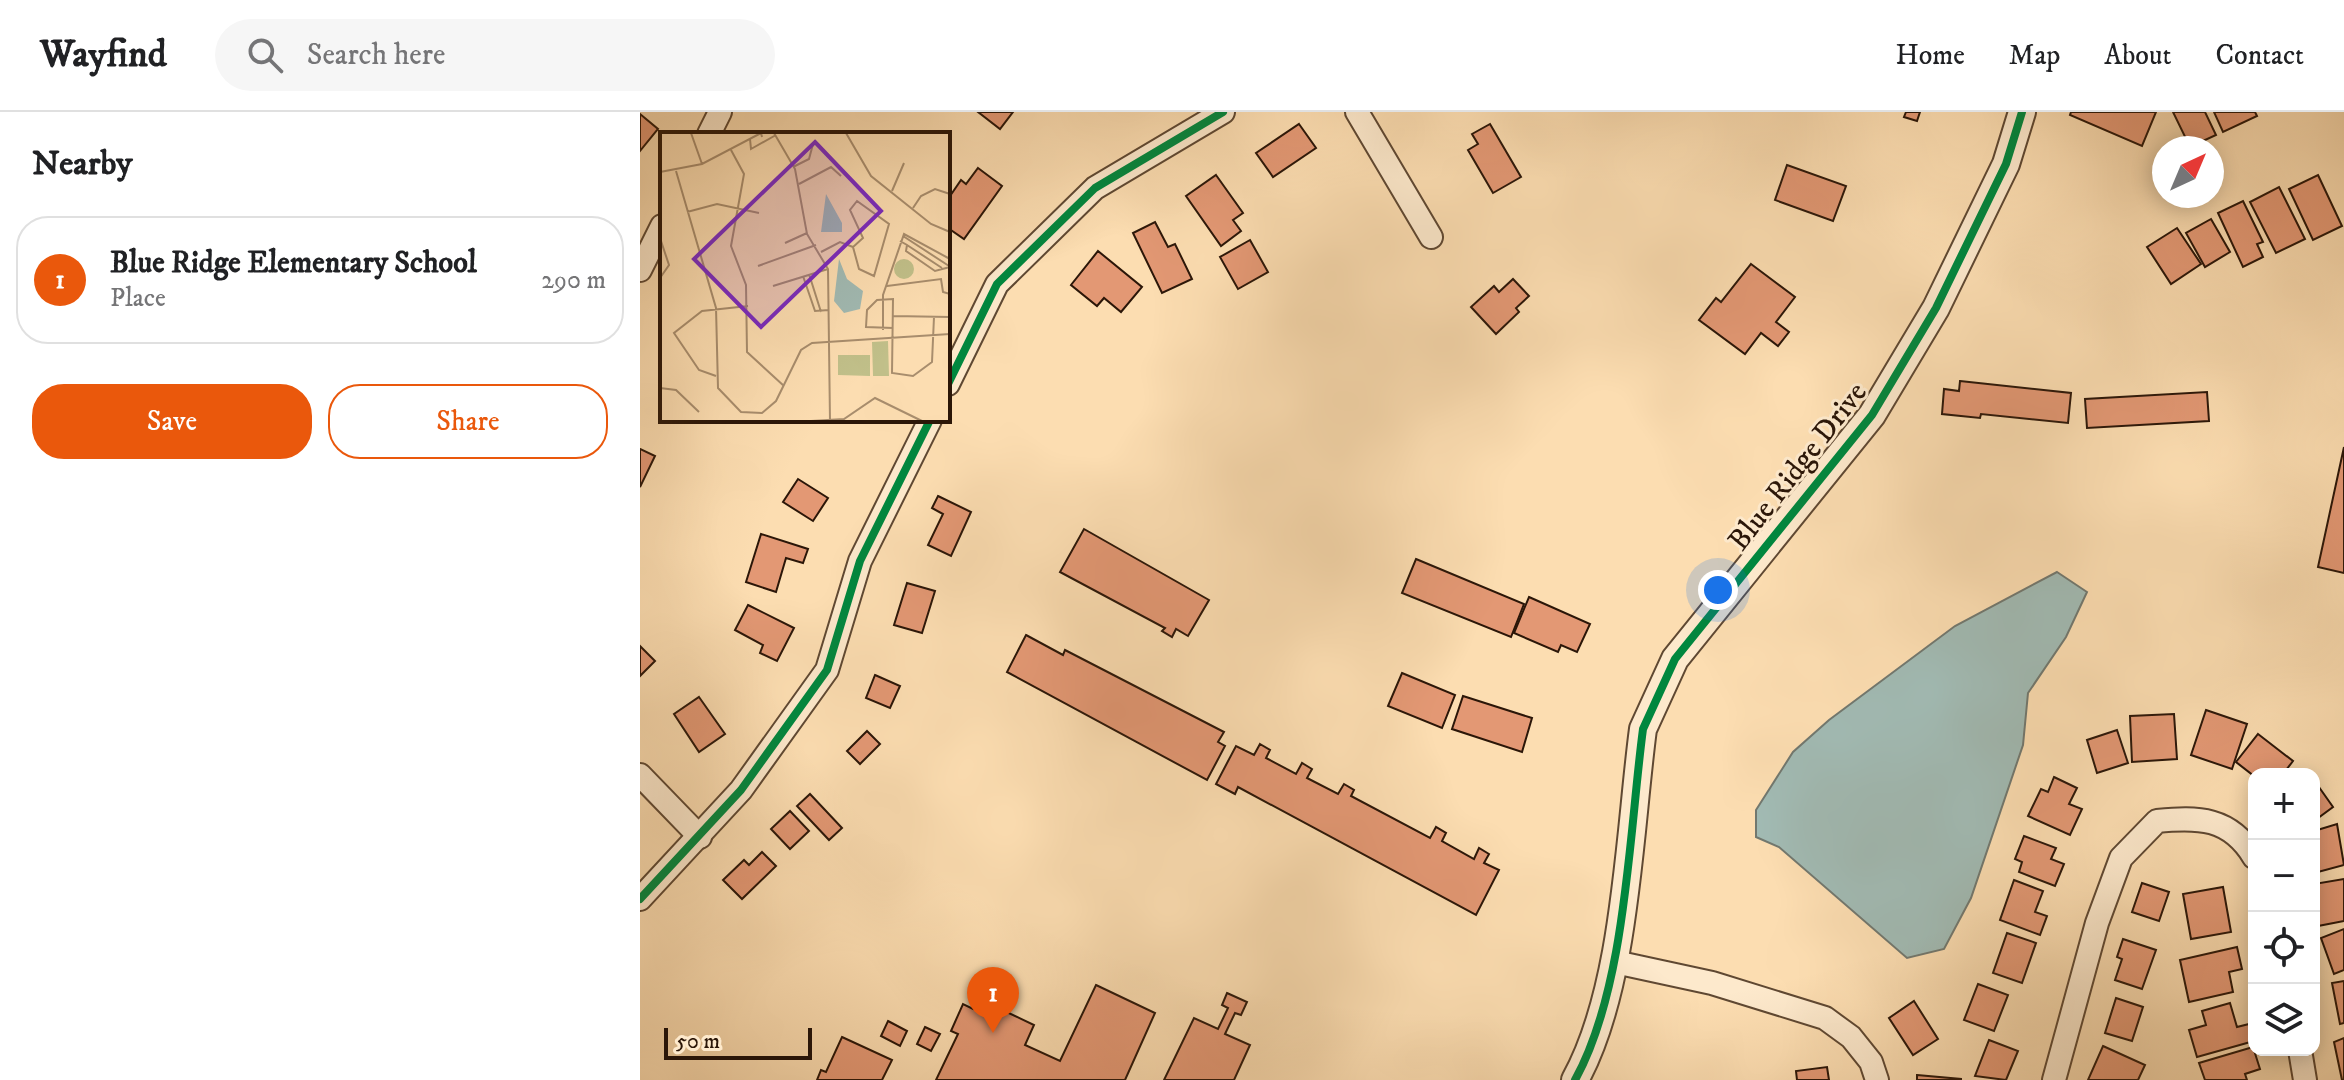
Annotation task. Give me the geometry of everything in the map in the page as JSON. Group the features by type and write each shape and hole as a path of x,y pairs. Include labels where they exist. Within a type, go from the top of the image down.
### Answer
{"street":[{"path":"710,132 720,112"},
{"path":"950,380 997,284 1095,188 1223,112"},
{"path":"1357,112 1431,237"},
{"name":"Blue Ridge Drive","path":"1575,1080 1587,1058 1615,962 1643,729 1675,659 1872,415 1936,308 2006,164 2022,112"},
{"path":"640,270 660,230"},
{"path":"640,899 741,790 827,670 860,561 929,422"},
{"path":"640,775 700,837"},
{"path":"2054,1080 2097,923 2121,858 2157,821 2200,817 2243,839 2248,847"},
{"path":"1615,962 1712,983 1825,1018 1851,1037 1871,1062 1877,1080"},
{"path":"2301,1056 2305,1080"}],"water":[{"path":"2057,572 2087,592 2066,637 2028,693 2023,745 1971,898 1944,949 1907,958 1779,847 1756,837 1756,810 1793,752 1829,720 1955,626"}],"building":[{"path":"978,112 1013,112 1000,129"},
{"path":"1906,112 1920,112 1917,121 1904,117"},
{"path":"2071,112 2156,112 2142,146 2070,115"},
{"path":"2173,112 2205,112 2216,135 2185,136"},
{"path":"2214,112 2255,112 2257,116 2223,132"},
{"path":"640,114 658,129 640,151"},
{"path":"1299,124 1316,148 1273,177 1256,153"},
{"path":"1490,124 1521,177 1493,193 1468,150 1478,144 1472,134"},
{"path":"1787,165 1846,186 1833,221 1775,200"},
{"path":"978,168 1002,186 964,239 950,229 950,196 961,180 966,184"},
{"path":"1216,175 1243,213 1233,220 1241,231 1221,246 1186,196"},
{"path":"2318,175 2342,226 2313,240 2289,189"},
{"path":"2279,187 2305,239 2276,253 2250,202"},
{"path":"2243,201 2263,242 2257,244 2263,257 2243,267 2218,213"},
{"path":"2211,219 2230,252 2205,267 2186,233"},
{"path":"1155,222 1168,247 1175,244 1192,279 1162,293 1133,233"},
{"path":"2177,228 2201,264 2171,284 2147,247"},
{"path":"1250,240 1268,272 1238,289 1220,257"},
{"path":"1098,251 1142,287 1121,312 1104,298 1097,306 1071,285"},
{"path":"1751,264 1795,297 1776,322 1789,332 1778,346 1761,333 1745,354 1699,320 1716,298 1721,302"},
{"path":"1513,279 1529,296 1516,308 1519,312 1496,334 1471,307 1494,286 1499,292"},
{"path":"1960,381 2071,393 2068,423 1981,414 1980,418 1942,414 1944,389 1959,391"},
{"path":"2207,392 2209,421 2087,428 2085,399"},
{"path":"2344,447 2344,573 2318,567"},
{"path":"640,449 655,456 640,487"},
{"path":"798,479 828,498 813,521 783,502"},
{"path":"938,496 971,512 951,556 928,545 943,514 932,508"},
{"path":"1084,529 1209,600 1188,636 1176,629 1172,637 1162,631 1165,628 1060,572"},
{"path":"761,534 808,549 803,563 786,558 776,592 746,582"},
{"path":"1416,559 1524,604 1511,637 1402,593"},
{"path":"907,583 935,591 922,633 894,625"},
{"path":"1529,597 1590,624 1577,652 1561,645 1558,652 1514,633"},
{"path":"748,605 794,628 777,661 760,653 763,645 735,630"},
{"path":"1026,635 1063,655 1065,650 1224,732 1218,742 1225,746 1207,780 1007,672"},
{"path":"640,646 655,661 640,676"},
{"path":"1402,673 1455,695 1442,728 1388,706"},
{"path":"875,675 900,686 890,708 866,698"},
{"path":"1463,696 1532,718 1522,752 1452,729"},
{"path":"699,697 725,734 699,752 674,714"},
{"path":"2206,710 2247,724 2232,769 2191,755"},
{"path":"2174,714 2177,759 2132,762 2130,716"},
{"path":"2117,730 2128,763 2097,773 2087,740"},
{"path":"867,731 880,744 860,764 847,751"},
{"path":"2258,734 2293,761 2288,768 2248,768 2248,771 2236,762"},
{"path":"1260,744 1270,750 1266,758 1296,774 1302,763 1312,769 1307,778 1338,794 1344,784 1354,790 1351,796 1430,838 1436,827 1446,833 1442,841 1474,859 1479,848 1489,854 1484,863 1499,870 1476,915 1238,787 1235,794 1216,784 1236,746 1254,755"},
{"path":"2054,777 2077,788 2069,804 2082,809 2070,835 2028,816 2041,789 2048,792"},
{"path":"2320,789 2333,807 2320,817"},
{"path":"810,794 842,828 829,840 797,806"},
{"path":"790,811 809,831 790,849 771,829"},
{"path":"2337,824 2344,865 2320,871 2320,829"},
{"path":"2024,836 2056,848 2051,859 2064,864 2055,886 2019,872 2022,862 2015,859"},
{"path":"762,852 776,866 742,899 723,880 744,860 749,865"},
{"path":"2344,879 2344,921 2320,926 2320,883"},
{"path":"2014,880 2043,891 2035,912 2047,916 2040,935 2000,920"},
{"path":"2142,883 2169,892 2159,921 2132,912"},
{"path":"2223,887 2231,932 2191,939 2183,894"},
{"path":"2344,929 2344,970 2334,974 2321,938"},
{"path":"2007,933 2036,943 2022,983 1993,973"},
{"path":"2123,939 2156,950 2142,989 2115,980 2122,959 2117,957"},
{"path":"2237,947 2242,969 2229,972 2233,992 2189,1002 2180,960"},
{"path":"2344,981 2344,1023 2340,1024 2332,983"},
{"path":"1978,984 2008,995 1994,1031 1964,1020"},
{"path":"1096,985 1155,1013 1125,1080 936,1080 958,1034 951,1031 963,1004 973,1009 983,988 1002,996 996,1007 1034,1025 1025,1045 1060,1061"},
{"path":"1227,993 1247,1002 1241,1015 1235,1013 1225,1034 1250,1045 1234,1080 1164,1080 1194,1018 1218,1029 1228,1008 1222,1005"},
{"path":"2116,998 2143,1007 2132,1041 2105,1033"},
{"path":"1914,1001 1938,1039 1913,1055 1889,1018"},
{"path":"2230,1003 2237,1027 2248,1024 2248,1043 2197,1057 2189,1030 2206,1025 2202,1011"},
{"path":"888,1021 907,1031 900,1046 881,1036"},
{"path":"925,1027 940,1034 931,1051 917,1044"},
{"path":"842,1037 892,1060 882,1080 817,1080 821,1070 826,1072"},
{"path":"2344,1038 2344,1080 2342,1080 2334,1042"},
{"path":"1989,1040 2018,1051 2006,1080 1975,1076"},
{"path":"2103,1046 2145,1065 2138,1080 2088,1080"},
{"path":"2248,1048 2248,1056 2256,1056 2260,1069 2245,1074 2247,1080 2205,1080 2199,1063"},
{"path":"1827,1067 1829,1080 1797,1080 1796,1071"},
{"path":"1917,1075 1961,1079 1961,1080 1917,1080"}],"cycle path":[{"path":"950,380 997,284 1095,188 1223,112"},
{"path":"1575,1080 1592,1043 1615,956 1643,729 1675,659 1872,415 1936,308 2006,164 2022,112"},
{"path":"640,899 741,790 827,670 860,561 929,422"}],"place":[{"name":"Blue Ridge Elementary School","path":"993,1033"}]}
